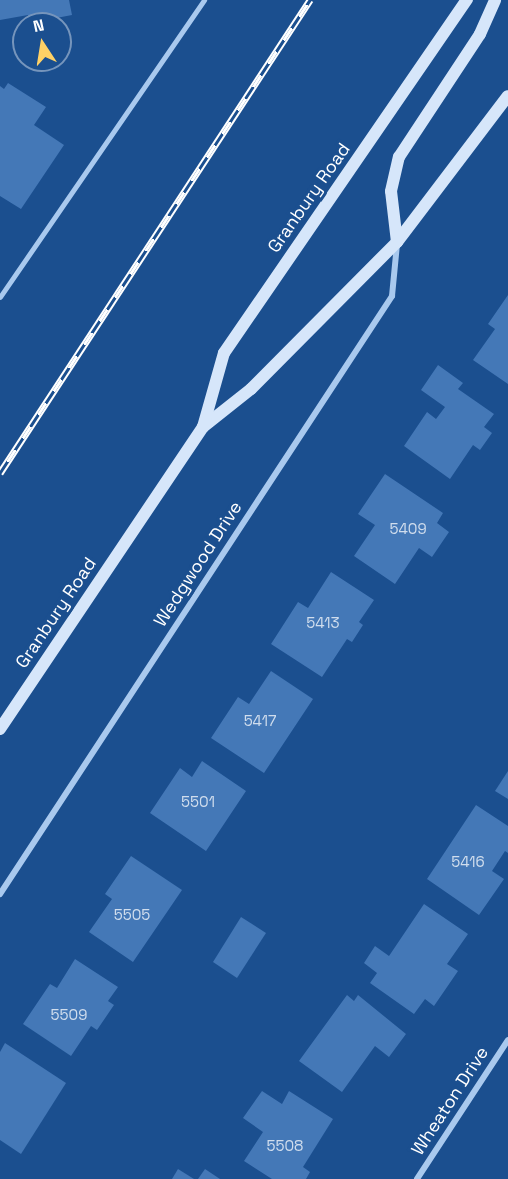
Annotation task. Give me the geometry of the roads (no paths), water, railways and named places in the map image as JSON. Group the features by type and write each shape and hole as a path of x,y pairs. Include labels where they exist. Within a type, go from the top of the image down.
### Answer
{"main road":[{"name":"Granbury Road","path":"203,427 224,353 467,0"},
{"path":"397,242 392,191 399,157 480,34 495,0"},
{"name":"Granbury Road","path":"0,729 203,427 251,389 397,242 508,96"}],"street":[{"name":"Wedgwood Drive","path":"0,894 392,296 397,242"},
{"name":"Wheaton Drive","path":"417,1179 508,1040"}],"lane":[{"path":"0,297 204,0"}],"railway":[{"path":"0,473 310,0"}]}
